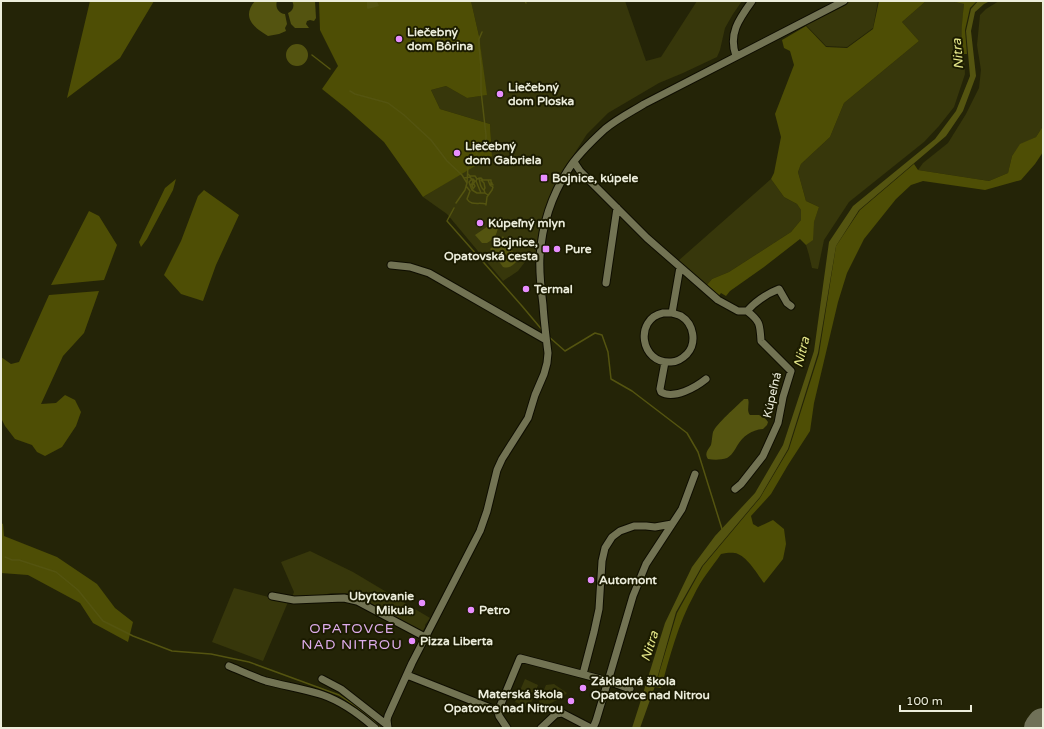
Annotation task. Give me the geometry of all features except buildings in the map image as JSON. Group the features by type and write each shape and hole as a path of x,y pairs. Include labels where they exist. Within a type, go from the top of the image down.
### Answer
{"street":[{"path":"736,56 733,47 734,33 739,19 752,1"},
{"path":"386,727 388,716 425,637 480,531 487,511 497,470 502,459 528,418 535,395 544,374 548,353 541,285 540,256 543,236 551,204 571,165 606,128 624,115 844,1"},
{"path":"571,165 580,171 647,238 718,300 738,311 747,311 753,304 763,297 779,289 787,303 791,306"},
{"path":"606,283 617,208"},
{"path":"391,265 410,267 429,272 546,340"},
{"path":"672,313 680,267"},
{"name":"Kúpeľná","path":"735,489 741,484 763,456 778,423 783,397 791,371 761,341 760,328 757,319 747,311"},
{"path":"672,313 682,317 689,323 693,332 693,342 690,351 683,358 674,362 665,362 656,359 648,352 644,344 644,334 647,325 654,318 663,314 672,313"},
{"path":"665,362 660,388 660,392 664,394 673,394 688,390 697,386 706,378"},
{"path":"542,728 554,715 562,713 592,728 596,721 633,596 646,564 682,509 695,474"},
{"path":"583,674 599,609 602,561 605,548 612,537 620,531 634,526 656,528 672,524"},
{"path":"656,528 662,539"},
{"path":"272,596 294,600 344,598 357,601 425,637"},
{"path":"507,728 499,716 498,711 520,658 608,681 630,689"},
{"path":"229,666 266,681 306,690 324,696 358,713 375,728"},
{"path":"407,675 498,711"},
{"path":"322,679 342,689 386,727"}],"shaded area":[{"path":"90,1 154,1 120,58 67,98"},
{"path":"255,1 277,1 276,5 278,9 285,14 287,24 285,28 286,31 268,36 254,26 249,17 249,12"},
{"path":"292,1 315,1 316,18 314,21 307,21 306,24 309,28 295,28 291,24 288,13 293,8"},
{"path":"319,1 471,1 479,36 487,95 467,98 446,86 431,90 440,109 490,124 492,156 423,197 384,142 322,89 338,66 320,30"},
{"path":"367,1 377,1 379,6 368,9"},
{"path":"471,1 625,1 646,61 661,57 697,1 742,1 725,28 717,57 659,83 608,113 587,134 560,176 544,219 537,252 528,258 518,271 503,281 447,214 423,197 492,155 490,124 440,109 431,90 446,86 467,98 486,95 479,36"},
{"path":"851,1 878,1 873,28 847,47 826,46 805,24"},
{"path":"879,1 926,1 902,22 919,41 844,103 830,137 801,164 798,172 806,201 819,207 814,222 813,240 806,245 800,239 730,291 726,296 721,293 718,297 706,286 712,279 729,272 791,232 801,220 801,210 797,204 784,197 771,179 774,173 781,137 775,114 794,65 790,51 784,48 782,40 806,26 826,47 847,48 873,29"},
{"path":"926,1 950,1 964,4 962,48 964,54 965,74 954,107 924,142 849,202 824,240 818,269 812,268 806,245 819,207 806,201 798,172 801,164 830,137 844,103 919,41 902,22"},
{"path":"950,1 977,1 970,8 965,30 967,54 964,54 962,42 964,4"},
{"path":"978,1 990,1 975,12 971,31 976,76 963,111 946,136 859,210 836,246 818,353 788,449 760,497 702,566 676,612 655,686 640,728 632,728 665,623 692,567 715,536 755,493 783,445 814,351 829,242 853,206 935,139 956,111 970,76 966,31 971,9"},
{"path":"999,1 1043,1 1043,126 1036,137 1020,145 1012,156 1008,173 989,181 918,170 923,163 948,143 966,114 979,88 981,70 977,45 980,15 986,9"},
{"path":"297,44 301,45 307,51 307,59 301,65 297,66 293,65 287,59 286,55 287,51 293,45"},
{"path":"1043,126 1043,152 1021,180 985,190 923,181 911,185 896,199 864,239 847,273 838,302 814,403 810,431 771,494 751,516 753,524 758,527 773,520 784,529 786,544 783,559 764,583 742,556 734,553 721,554 700,584 688,606 675,640 661,688 655,687 677,613 703,566 760,498 789,449 819,354 836,246 860,210 914,164 918,170 989,181 1008,173 1012,156 1020,144 1036,137"},
{"path":"176,179 173,190 147,239 141,247 139,242 165,188"},
{"path":"771,179 784,197 797,204 801,210 801,220 791,232 729,272 712,279 706,286 678,261"},
{"path":"204,190 239,215 216,265 203,301 181,294 164,275 181,241 198,196"},
{"path":"89,211 99,216 117,245 104,280 51,285"},
{"path":"494,222 498,227 496,235 487,243 482,243 475,235"},
{"path":"503,236 508,246 517,256 517,261 508,267 503,267 490,249"},
{"path":"99,291 84,333 63,356 41,404 56,403 65,395 75,400 81,412 76,426 62,447 45,456 37,452 32,445 15,439 1,418 1,357 11,364 19,362 49,295"},
{"path":"744,399 748,399 748,411 750,415 759,415 765,418 768,422 767,425 763,429 751,432 745,436 739,442 733,453 727,458 718,460 708,459 706,453 711,445 713,432 722,420"},
{"path":"1,523 3,524 4,536 57,557 97,584 115,608 133,622 128,642 93,623 80,603 28,575 1,573"},
{"path":"310,551 353,572 430,618 422,632 381,611 363,599 347,593 292,597 294,592 281,562"},
{"path":"234,588 288,602 263,661 212,642"},
{"path":"525,679 538,685 529,708 515,702"},
{"path":"554,684 567,693 563,697 535,711 546,685"}],"waterway":[{"path":"480,150 486,141 481,91 479,46 479,39 482,32"},
{"path":"312,55 330,69"},
{"path":"350,91 355,94 388,103 404,115 431,140 447,161 462,175 467,183"},
{"path":"456,203 465,190 468,166 477,154"},
{"path":"468,174 470,176 475,176 477,179 481,178 483,180 488,180 490,185 493,187 487,197 486,205"},
{"path":"464,178 470,177 473,181 470,185 472,190"},
{"path":"479,178 481,186 484,190"},
{"path":"470,185 469,182 473,179 475,181 472,186 473,188"},
{"path":"477,179 476,181 481,193 488,195"},
{"path":"481,180 484,183 485,193"},
{"path":"488,180 491,180 491,186"},
{"path":"474,184 475,186 472,190 477,193 481,193"},
{"path":"466,186 470,191 467,199 469,201 473,203 486,204"},
{"path":"454,208 447,221 543,331"},
{"path":"548,336 565,351 595,333 602,335 608,352 611,379 632,391 687,433 698,452 722,529"},
{"path":"5,557 56,572 78,590 103,621 133,636 172,651 211,654 249,662 339,695 357,707 380,728"}],"runway":[{"path":"1040,728 1043,724"}],"place":[{"name":"Liečebný dom Bôrina","path":"399,39"},
{"name":"Liečebný dom Ploska","path":"500,94"},
{"name":"Liečebný dom Gabriela","path":"457,153"},
{"name":"Bojnice, kúpele","path":"544,178"},
{"name":"Kúpeľný mlyn","path":"480,223"},
{"name":"Bojnice, Opatovská cesta","path":"546,249"},
{"name":"Pure","path":"557,249"},
{"name":"Termal","path":"526,289"},
{"name":"Automont","path":"591,580"},
{"name":"Ubytovanie Mikula","path":"422,603"},
{"name":"Petro","path":"471,610"},
{"name":"Pizza Liberta","path":"412,641"},
{"name":"Základná škola Opatovce nad Nitrou","path":"583,688"},
{"name":"Materská škola Opatovce nad Nitrou","path":"571,701"}],"district":[{"name":"OPATOVCE NAD NITROU","path":"352,636"}],"water label":[{"name":"Nitra","path":"957,54"},
{"name":"Nitra","path":"801,352"},
{"name":"Nitra","path":"649,646"}]}
